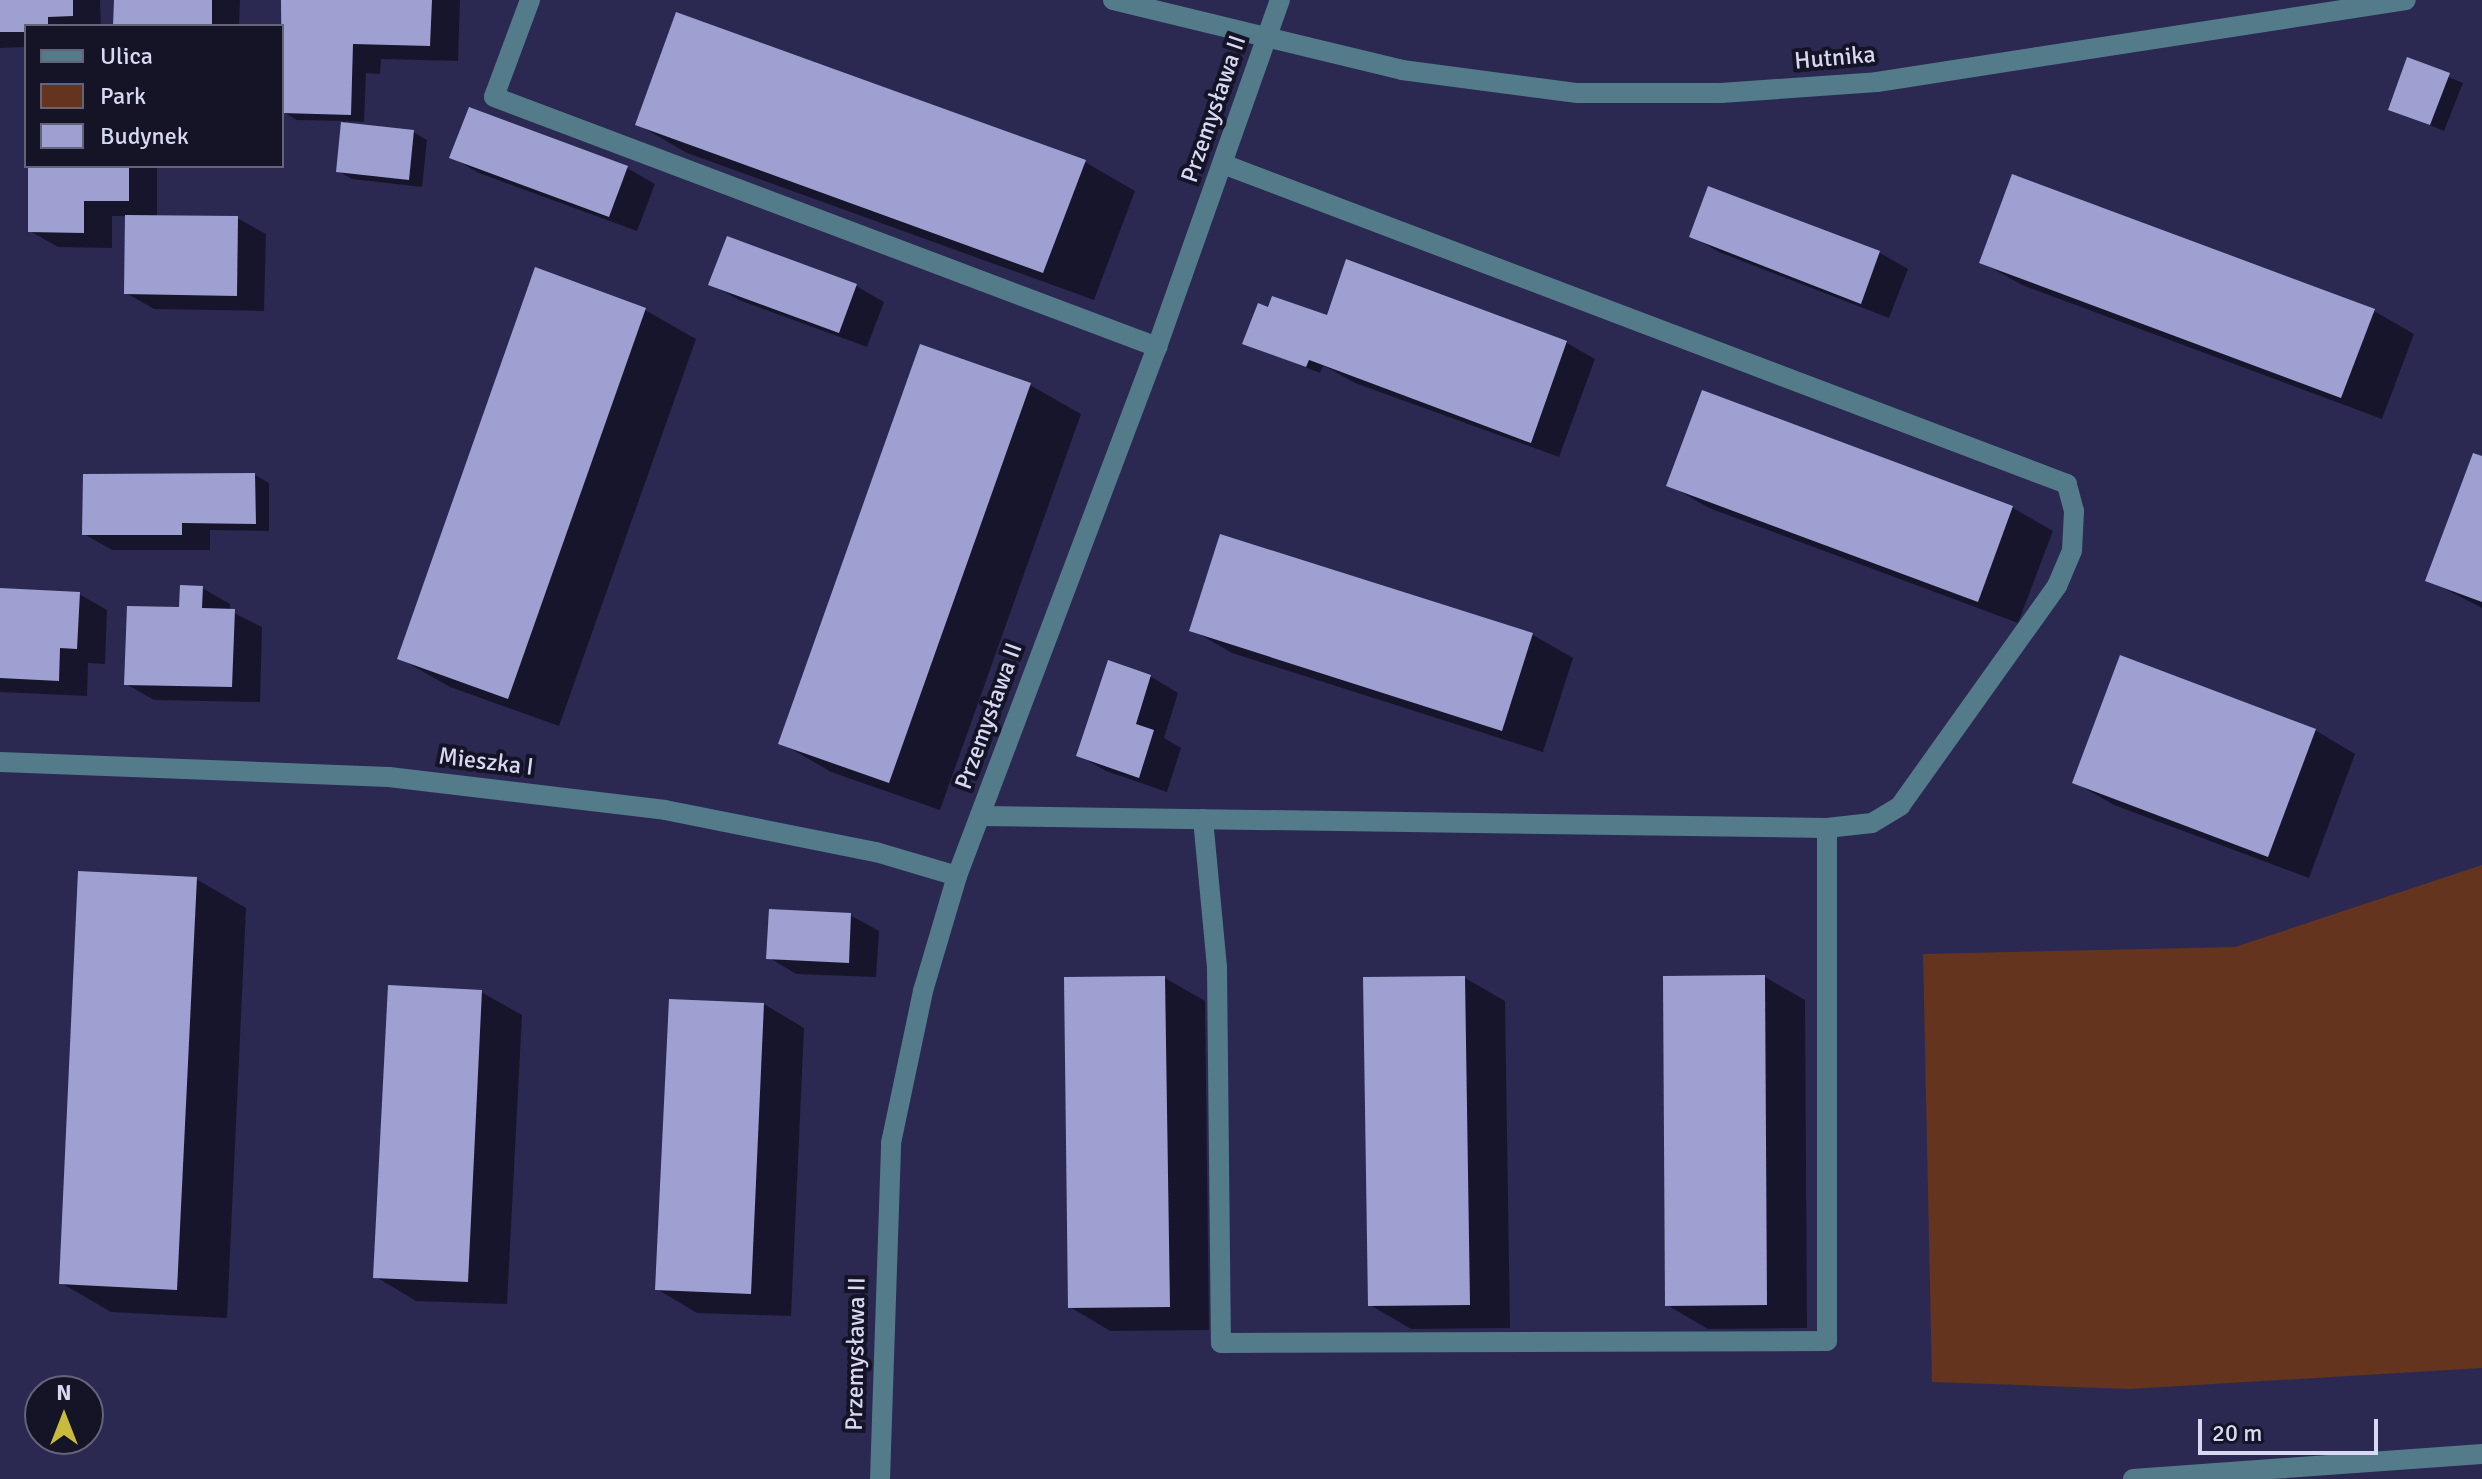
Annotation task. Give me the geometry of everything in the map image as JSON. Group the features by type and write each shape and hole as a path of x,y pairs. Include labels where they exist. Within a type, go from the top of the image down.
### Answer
{"street":[{"path":"530,0 494,97 1157,347"},
{"name":"Hutnika","path":"1113,0 1402,70 1577,93 1721,93 1877,82 2406,0"},
{"name":"Przemysława II","path":"880,1479 891,1143 923,991 957,876 1157,347 1280,0"},
{"path":"980,816 1827,828 1872,823 1900,806 2057,586 2072,550 2074,511 2067,484 1223,164"},
{"name":"Mieszka I","path":"0,762 420,780 665,810 876,852 957,876"},
{"path":"1203,819 1217,968 1221,1343 1827,1341 1827,828"},
{"path":"2133,1479 2278,1474 2482,1454"}],"green space":[{"path":"2482,865 2482,1368 2130,1389 1932,1382 1923,954 2235,947"}],"building":[{"path":"0,0 73,0 73,16 48,17 48,24 24,24 24,32 0,32"},
{"path":"114,0 212,0 212,24 113,24"},
{"path":"281,0 432,0 430,46 353,44 351,115 284,113 284,24 281,24"},
{"path":"676,12 1086,160 1043,273 635,125"},
{"path":"2407,57 2450,73 2430,125 2388,110"},
{"path":"469,107 628,166 609,217 449,158"},
{"path":"341,122 414,130 409,180 336,172"},
{"path":"28,168 129,168 129,201 84,201 84,233 28,232"},
{"path":"2012,174 2375,309 2341,398 1979,263"},
{"path":"1708,186 1880,251 1861,304 1689,237"},
{"path":"125,215 238,216 237,296 124,294"},
{"path":"727,236 857,284 839,333 708,285"},
{"path":"1346,259 1567,341 1531,443 1312,361 1309,360 1306,367 1242,344 1258,303 1268,307 1272,296 1327,315"},
{"path":"535,267 646,308 508,699 397,659"},
{"path":"920,344 1031,383 889,783 778,744"},
{"path":"1702,390 2013,506 1978,602 1666,486"},
{"path":"2473,453 2482,456 2482,602 2425,581"},
{"path":"255,473 256,524 182,523 182,535 82,535 83,474"},
{"path":"1220,534 1533,633 1502,731 1189,631"},
{"path":"180,585 203,586 202,608 235,609 232,687 124,685 127,606 179,607"},
{"path":"0,588 80,592 77,649 60,648 59,681 0,678"},
{"path":"2120,655 2316,729 2268,857 2072,783"},
{"path":"1108,660 1151,675 1136,724 1154,730 1139,778 1076,756"},
{"path":"78,871 197,877 177,1290 59,1284"},
{"path":"769,909 851,913 849,963 766,959"},
{"path":"1765,975 1767,1305 1665,1306 1663,976"},
{"path":"1165,976 1170,1307 1068,1308 1064,977"},
{"path":"1465,976 1470,1305 1368,1306 1363,977"},
{"path":"388,985 482,990 468,1282 373,1278"},
{"path":"669,999 764,1003 751,1294 655,1290"}]}
